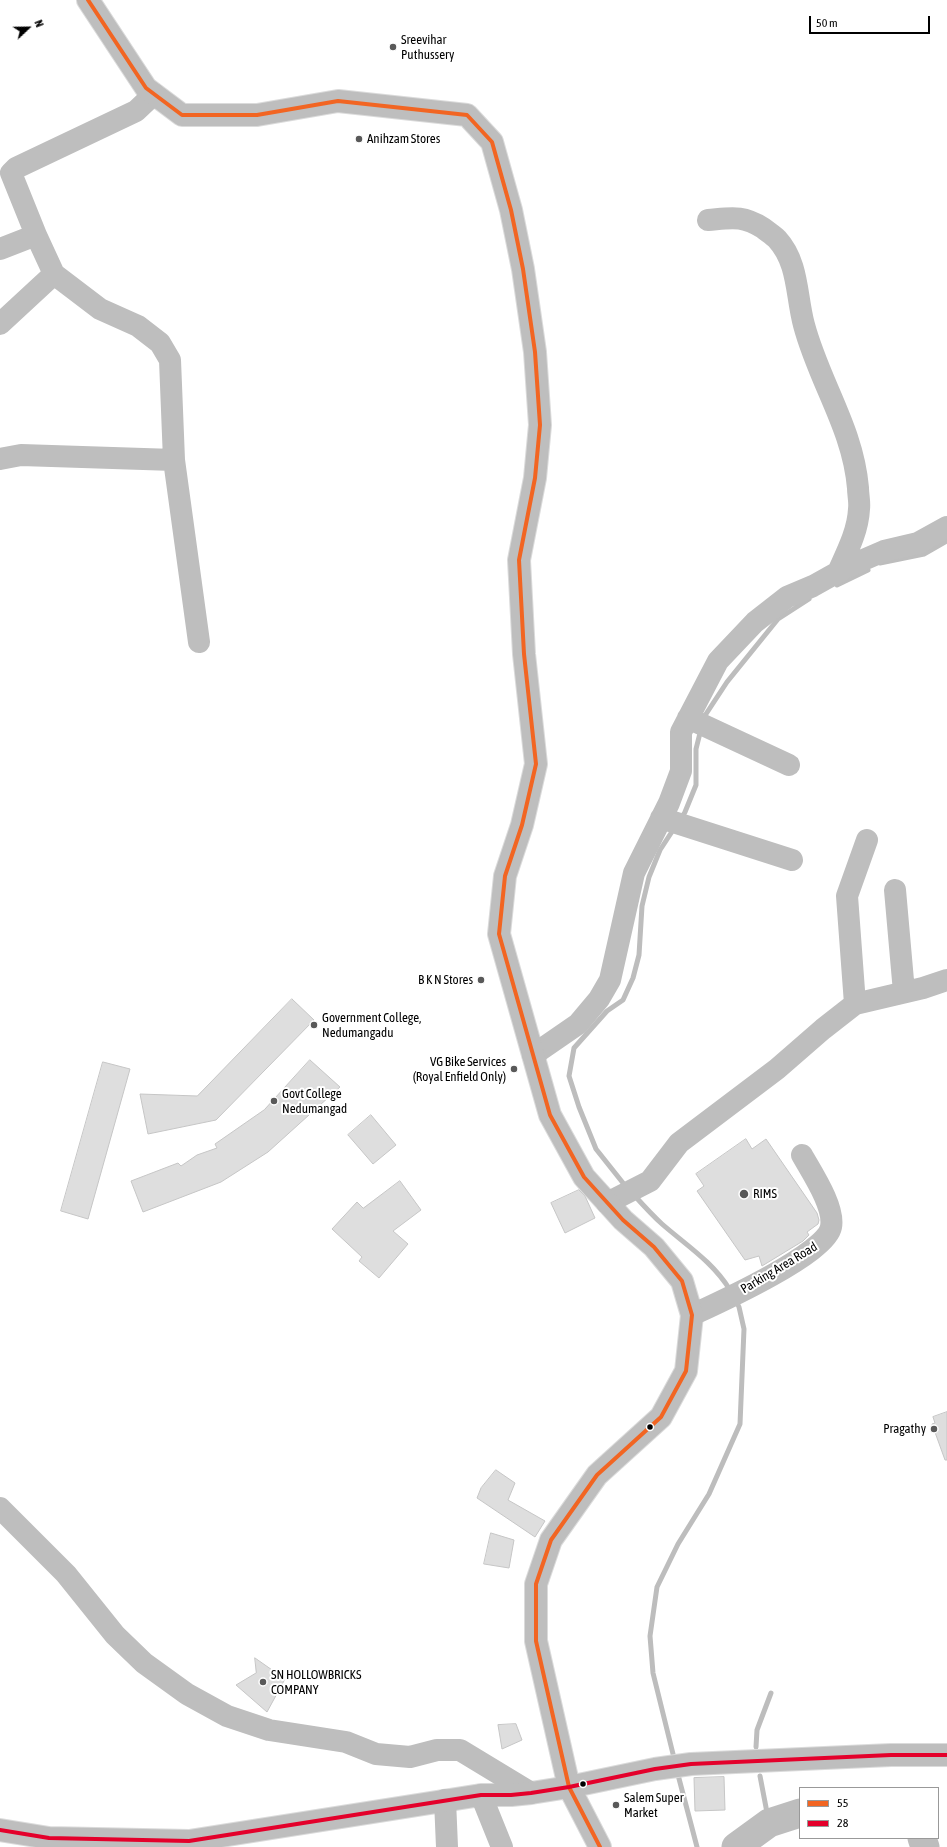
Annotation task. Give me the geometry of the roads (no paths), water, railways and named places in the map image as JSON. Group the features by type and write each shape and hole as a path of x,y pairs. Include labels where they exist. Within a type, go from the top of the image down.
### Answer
{"street":[{"path":"88,0 146,88 182,115 257,115 338,101 467,115 492,142 511,210 523,269 535,352 540,425 535,478 519,560 524,654 536,764 522,824 504,876 499,934 550,1115 584,1178 623,1220 654,1246 682,1281 692,1315 686,1372 661,1417 597,1475 551,1540 536,1584 536,1641 569,1787 600,1847"},
{"path":"154,94 136,111 16,168 11,174 54,274 100,309 138,326 160,343 170,360 174,460 199,642"},
{"path":"708,220 737,217 750,221 774,235 792,264 805,330 814,359 844,425 856,469 859,509 853,537 838,572"},
{"path":"0,249 36,235"},
{"path":"0,324 54,274"},
{"path":"0,459 21,455 174,460"},
{"path":"533,1055 578,1024 599,999 610,980 634,873 661,818 681,771 681,732 718,661 755,622 787,597 813,586 838,572 884,551 918,543 947,527"},
{"path":"688,718 789,765"},
{"path":"661,818 792,860"},
{"path":"855,1004 847,896 867,840"},
{"path":"895,890 904,992"},
{"path":"607,1203 650,1181 678,1143 777,1069 823,1029 855,1004 947,980"},
{"name":"Parking Area Road","path":"692,1315 750,1287 818,1246 831,1228 831,1212 802,1155"},
{"path":"0,1508 66,1574 115,1635 144,1663 187,1694 227,1716 269,1730 346,1742 376,1754 410,1757 437,1750 460,1750 531,1793"},
{"path":"0,1830 49,1838 189,1841 445,1800 481,1795 531,1793 569,1787 655,1769 690,1764 947,1755"},
{"path":"481,1795 502,1847"},
{"path":"445,1800 447,1847"}],"waterway":[{"path":"880,563 924,554 947,541"},
{"path":"837,585 868,570"},
{"path":"704,720 706,714 727,682 778,619 809,599"},
{"path":"681,819 696,785 696,749 701,729"},
{"path":"627,1188 596,1149 579,1107 569,1076 574,1048 607,1011 623,1000 633,978 639,955 642,906 649,877 660,850 675,827"},
{"path":"634,1195 662,1224 699,1254 716,1271 730,1290"},
{"path":"675,1762 653,1673 650,1636 657,1587 678,1544 709,1494 740,1424 744,1329 739,1307 735,1299"},
{"path":"756,1747 757,1730 771,1693"},
{"path":"677,1771 697,1847"},
{"path":"760,1776 769,1823"},
{"path":"736,1847 769,1823 799,1813"},
{"path":"922,1839 925,1847"}],"place":[{"name":"Sreevihar Puthussery","path":"393,47"},
{"name":"Anihzam Stores","path":"359,139"},
{"name":"B K N Stores","path":"481,980"},
{"name":"Government College, Nedumangadu","path":"314,1025"},
{"name":"VG Bike Services (Royal Enfield Only)","path":"514,1069"},
{"name":"Govt College Nedumangad","path":"274,1101"},
{"name":"RIMS","path":"744,1194"},
{"name":"Pragathy","path":"934,1429"},
{"name":"SN HOLLOWBRICKS COMPANY","path":"263,1682"},
{"name":"Salem Super Market","path":"616,1805"}]}
